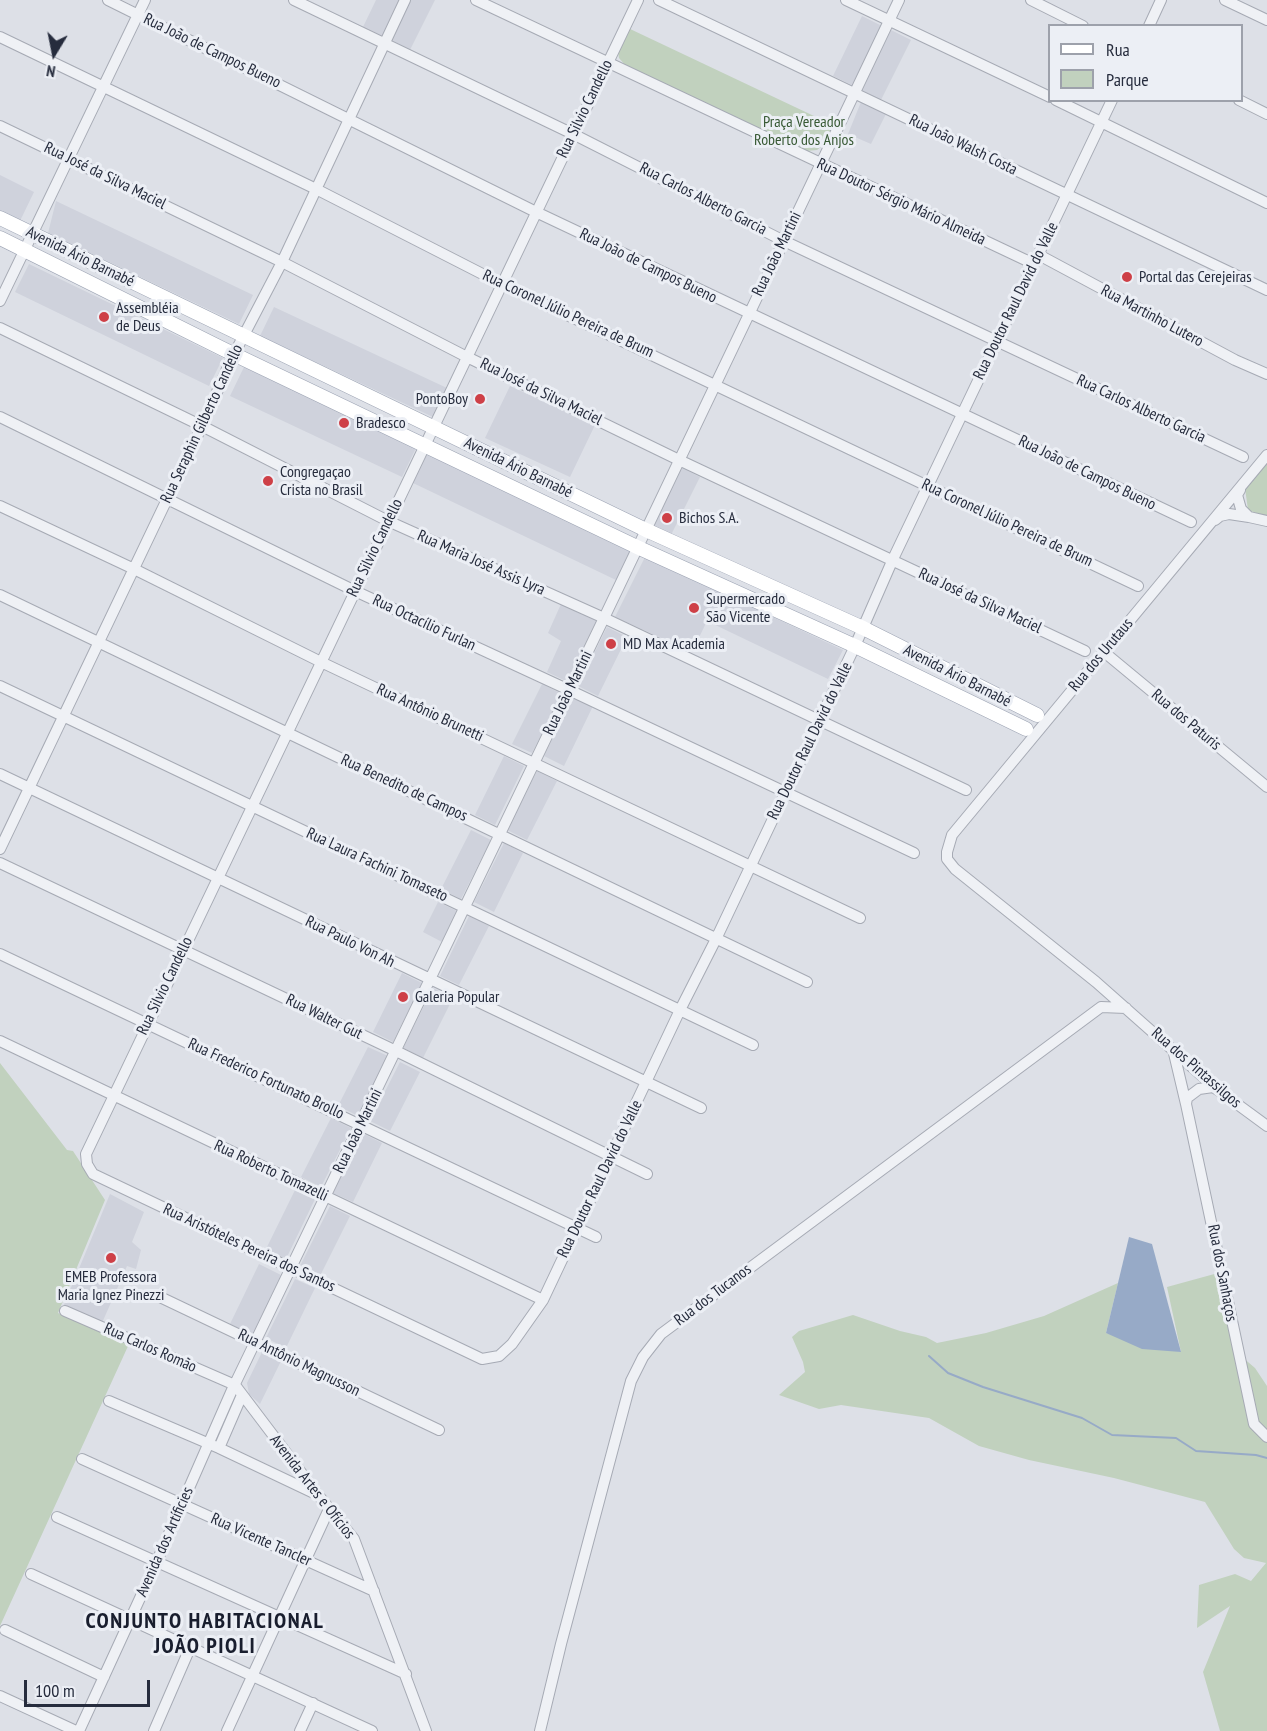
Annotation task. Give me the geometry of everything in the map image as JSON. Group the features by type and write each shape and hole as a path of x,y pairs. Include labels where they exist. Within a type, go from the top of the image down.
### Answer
{"main road":[{"name":"Avenida Ário Barnabé","path":"0,218 646,530 863,628 1037,715"},
{"name":"Avenida Ário Barnabé","path":"0,238 234,355 637,547 855,646 1026,729"},
{"path":"992,713 998,713 1002,709 1003,704 1000,698"}],"street":[{"name":"Rua João de Campos Bueno","path":"108,0 536,212 1191,522"},
{"path":"0,301 145,0"},
{"name":"Rua Carlos Alberto Garcia","path":"294,0 573,134 784,241 1243,457"},
{"name":"Rua Seraphin Gilberto Candello","path":"0,849 405,0"},
{"name":"Rua Doutor Sérgio Mário Almeida","path":"476,0 608,61 820,165 1036,260"},
{"name":"Rua Silvio Candello","path":"113,1095 638,0"},
{"name":"Rua João Walsh Costa","path":"659,0 1267,290"},
{"path":"846,0 1048,96"},
{"name":"Rua João Martini","path":"235,1385 899,0"},
{"path":"1031,0 1079,24"},
{"path":"1150,24 1161,0"},
{"path":"1225,0 1267,20"},
{"name":"Rua Coronel Júlio Pereira de Brum","path":"0,38 316,189 502,284 1138,586"},
{"path":"1060,102 1267,203"},
{"name":"Rua Doutor Raul David do Valle","path":"482,1359 499,1356 512,1344 543,1300 751,866 893,560 1111,102"},
{"path":"1243,102 1267,114"},
{"name":"Rua José da Silva Maciel","path":"0,126 282,261 467,357 679,460 1085,651"},
{"name":"Rua Martinho Lutero","path":"1036,260 1267,374"},
{"name":"Rua Maria José Assis Lyra","path":"0,328 202,426 388,521 604,618 966,790"},
{"name":"Rua Octacílio Furlan","path":"0,417 355,591 914,854"},
{"name":"Rua dos Urutaus","path":"947,860 948,843 952,835 1267,454"},
{"path":"1242,487 1236,495 1241,509 1249,517"},
{"name":"Rua Antônio Brunetti","path":"0,506 134,569 321,662 860,918"},
{"path":"1210,524 1220,516 1229,514 1267,521"},
{"name":"Rua Benedito de Campos","path":"0,595 807,982"},
{"name":"Rua dos Paturis","path":"1104,652 1267,787"},
{"name":"Rua Laura Fachini Tomaseto","path":"0,686 753,1045"},
{"name":"Rua Paulo Von Ah","path":"0,774 701,1108"},
{"name":"Rua dos Pintassilgos","path":"947,860 955,869 1096,982 1218,1090 1267,1126"},
{"name":"Rua Walter Gut","path":"0,863 396,1051 647,1174"},
{"name":"Rua Frederico Fortunato Brollo","path":"0,954 596,1237"},
{"path":"1096,982 1101,1007 1126,1008"},
{"name":"Rua dos Tucanos","path":"540,1731 631,1381 643,1357 661,1334 1101,1007"},
{"name":"Rua Roberto Tomazelli","path":"0,1041 543,1300"},
{"name":"Rua dos Sanhaços","path":"1173,1048 1254,1424 1267,1437"},
{"path":"1186,1104 1187,1098 1199,1089 1213,1087 1218,1090"},
{"name":"Rua Aristóteles Pereira dos Santos","path":"113,1095 86,1154 87,1164 93,1174 482,1359"},
{"name":"Rua Antônio Magnusson","path":"160,1297 439,1430"},
{"name":"Rua Carlos Romão","path":"65,1311 235,1385"},
{"name":"Avenida Artes e Ofícios","path":"235,1385 354,1539 426,1731"},
{"name":"Avenida dos Artíficies","path":"78,1731 183,1504 214,1446 235,1385"},
{"path":"214,1446 243,1395"},
{"path":"109,1401 214,1446 319,1496"},
{"name":"Rua Vicente Tancler","path":"82,1460 374,1591"},
{"path":"227,1731 329,1509"},
{"path":"57,1517 406,1674"},
{"path":"31,1575 372,1731"},
{"path":"5,1630 104,1677"},
{"path":"154,1731 190,1648"},
{"path":"0,1696 78,1731"},
{"path":"300,1731 313,1703"}],"shaded area":[{"path":"376,0 401,0 382,37 363,27"},
{"path":"411,0 435,0 410,50 391,40"},
{"path":"862,16 882,26 852,85 833,76"},
{"path":"891,30 911,40 881,100 861,90"},
{"path":"861,102 886,114 871,144 848,134"},
{"path":"0,175 34,192 20,221 0,211"},
{"path":"56,201 253,295 239,324 48,233"},
{"path":"29,264 223,358 209,386 15,292"},
{"path":"274,307 447,388 433,417 260,336"},
{"path":"244,367 416,448 402,477 230,396"},
{"path":"510,386 595,425 570,477 485,438"},
{"path":"428,452 631,549 616,580 413,483"},
{"path":"680,467 700,477 670,537 650,527"},
{"path":"645,557 843,650 828,679 707,621 692,652 615,617"},
{"path":"561,604 598,622 568,682 547,672 561,641 548,633"},
{"path":"607,627 627,637 598,696 578,686"},
{"path":"542,684 562,694 532,753 512,744"},
{"path":"573,697 593,706 564,766 544,756"},
{"path":"504,756 524,766 495,825 475,815"},
{"path":"537,771 557,781 527,840 507,830"},
{"path":"471,830 491,840 461,899 441,889"},
{"path":"504,843 523,853 494,912 474,902"},
{"path":"438,902 457,911 442,942 423,932"},
{"path":"469,916 489,926 459,985 440,976"},
{"path":"402,973 422,983 393,1042 373,1032"},
{"path":"433,988 453,998 423,1058 403,1048"},
{"path":"368,1047 388,1056 358,1116 338,1106"},
{"path":"400,1062 420,1072 390,1131 370,1121"},
{"path":"331,1118 351,1128 321,1187 301,1177"},
{"path":"362,1133 382,1143 353,1202 333,1193"},
{"path":"295,1190 315,1199 286,1259 266,1249"},
{"name":"EMEB Professora Maria Ignez Pinezzi","path":"110,1194 144,1212 132,1242 141,1250 136,1269 127,1266 102,1323 63,1307"},
{"path":"330,1206 350,1216 320,1276 300,1266"},
{"path":"259,1264 281,1275 253,1335 230,1324"},
{"path":"295,1279 315,1288 286,1348 266,1338"},
{"path":"262,1352 281,1361 260,1404 249,1394 247,1383"}],"green space":[{"name":"Praça Vereador Roberto dos Anjos","path":"628,28 833,125 825,144 817,150 806,151 625,65 619,58 618,52"},
{"path":"1267,462 1267,517 1248,510 1245,488"},
{"path":"0,1063 67,1150 73,1151 105,1200 58,1313 129,1344 0,1626"},
{"path":"1218,1273 1235,1351 1255,1368 1267,1386 1267,1731 1220,1731 1203,1672 1230,1606 1197,1628 1199,1585 1235,1574 1251,1581 1266,1563 1244,1558 1234,1549 1205,1502 979,1446 929,1418 841,1405 819,1409 779,1395 805,1372 792,1337 799,1331 853,1315 926,1337 937,1343 986,1333 1044,1316 1118,1283 1106,1333 1181,1352 1167,1287"}],"water":[{"path":"1129,1237 1152,1244 1181,1352 1142,1349 1106,1333"}],"waterway":[{"path":"929,1356 948,1373 983,1387 1082,1418 1112,1435 1176,1438 1196,1451 1256,1455 1267,1458"}],"place":[{"name":"Portal das Cerejeiras","path":"1127,277"},
{"name":"Assembléia de Deus","path":"104,317"},
{"name":"PontoBoy","path":"480,399"},
{"name":"Bradesco","path":"344,423"},
{"name":"Congregaçao Crista no Brasil","path":"268,481"},
{"name":"Bichos S.A.","path":"667,518"},
{"name":"Supermercado São Vicente","path":"694,608"},
{"name":"MD Max Academia","path":"611,644"},
{"name":"Galeria Popular","path":"403,997"},
{"name":"EMEB Professora Maria Ignez Pinezzi","path":"111,1258"}],"district":[{"name":"CONJUNTO HABITACIONAL JOÃO PIOLI","path":"205,1634"}]}
